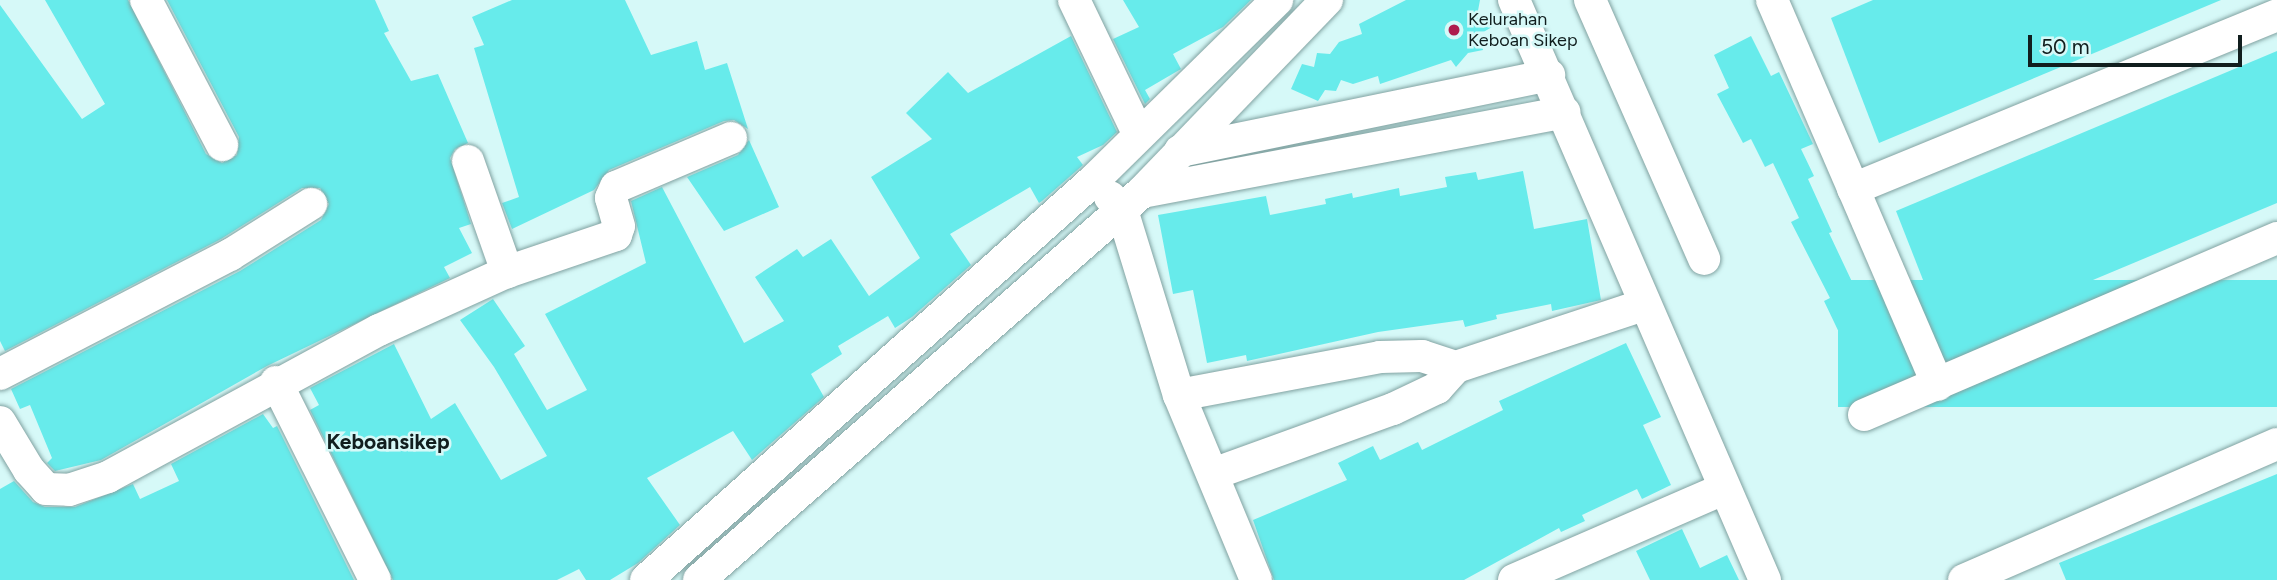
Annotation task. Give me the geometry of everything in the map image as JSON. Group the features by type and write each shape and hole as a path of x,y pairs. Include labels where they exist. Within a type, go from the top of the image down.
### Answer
{"street":[{"path":"146,0 222,145"},
{"path":"1074,0 1138,133"},
{"path":"646,580 1094,180 1138,133 1277,0"},
{"path":"699,580 1132,201 1327,0"},
{"path":"1514,0 1549,75 1643,305 1765,580"},
{"path":"1590,0 1704,259"},
{"path":"1772,0 1938,385"},
{"path":"1853,189 2277,15"},
{"path":"1180,151 1549,75"},
{"path":"1094,180 1132,201 1564,112"},
{"path":"0,422 9,457 46,489 88,485 132,466 276,382 507,272 616,235 619,226 611,198 616,187 731,138"},
{"path":"468,161 507,272"},
{"path":"1132,201 1179,396 1256,580"},
{"path":"0,374 230,255 311,204"},
{"path":"1864,415 2277,238"},
{"path":"1213,474 1393,409 1437,388 1456,367 1643,305"},
{"path":"1179,396 1380,357 1422,356 1456,367"},
{"path":"276,382 374,580"},
{"path":"1964,580 2001,572 2277,444"},
{"path":"1514,580 1723,489"}],"building":[{"path":"45,0 128,0 206,154 222,163 237,155 239,137 167,0 375,0 389,31 384,33 411,81 438,74 468,143 455,149 450,158 471,224 459,228 472,253 444,267 450,278 267,366 101,460 55,471 47,463 52,458 30,405 20,409 11,389 240,271 321,220 329,204 320,188 302,188 221,239 5,351 0,341 0,5 82,119 105,104"},
{"path":"512,0 625,0 651,55 697,41 705,70 727,63 748,129 734,120 724,121 609,170 594,190 512,229 502,203 519,197 474,48 484,45 472,17"},
{"path":"1123,0 1251,0 1223,27 1173,54 1181,69 1145,90 1150,99 1145,104 1113,39 1139,27"},
{"path":"1406,0 1480,0 1477,16 1492,27 1480,34 1483,50 1468,53 1456,67 1451,60 1380,84 1378,76 1353,84 1341,80 1336,91 1325,90 1318,101 1291,89 1302,64 1314,67 1317,53 1330,54 1339,42 1362,34 1359,24"},
{"path":"1873,0 2221,0 1879,143 1831,18"},
{"path":"1071,36 1117,132 1103,145 1077,157 1083,165 1039,203 1030,187 950,234 971,265 912,317 895,328 888,316 838,346 842,354 811,374 824,397 752,460 733,431 647,478 680,525 638,563 610,580 586,580 579,569 557,580 393,580 310,410 319,405 310,388 394,344 431,419 455,403 501,480 547,456 494,367 460,320 493,299 525,346 514,354 547,410 587,390 545,314 646,263 631,201 662,187 744,343 784,321 755,277 797,249 803,257 831,239 869,296 920,258 871,177 932,139 906,113 948,72 968,93"},
{"path":"1751,36 1771,76 1779,72 1813,144 1801,149 1814,176 1808,179 1832,232 1829,233 1854,286 1858,284 1892,345 1884,348 1898,378 1855,398 1843,373 1855,366 1824,301 1830,298 1791,222 1799,218 1773,163 1765,167 1751,139 1743,143 1717,94 1729,88 1714,55"},
{"path":"2277,51 2277,203 1947,341 1896,211"},
{"path":"749,140 779,207 724,231 687,177 738,155"},
{"path":"1523,171 1534,229 1587,219 1601,300 1552,311 1551,304 1496,315 1497,319 1465,327 1463,320 1378,332 1247,361 1246,355 1207,363 1193,290 1173,294 1158,215 1266,196 1270,215 1326,204 1325,199 1352,193 1353,198 1399,188 1400,196 1447,187 1445,177 1476,172 1478,180"},
{"path":"1838,280 2277,280 2277,407 1838,407"},
{"path":"1626,343 1661,417 1643,425 1671,485 1642,499 1637,489 1582,515 1585,521 1561,532 1559,528 1464,580 1274,580 1253,520 1347,480 1338,463 1373,446 1380,460 1418,442 1422,450 1503,410 1499,401"},
{"path":"263,414 273,428 277,426 354,580 0,580 0,489 14,481 33,502 45,507 75,507 133,484 140,499 179,481 171,464"},
{"path":"2277,474 2277,580 2066,580 2059,563"},
{"path":"1682,529 1700,568 1727,555 1739,580 1650,580 1636,551"}],"place":[{"name":"Kelurahan Keboan Sikep","path":"1454,30"}],"district":[{"name":"Keboansikep","path":"388,442"}]}
